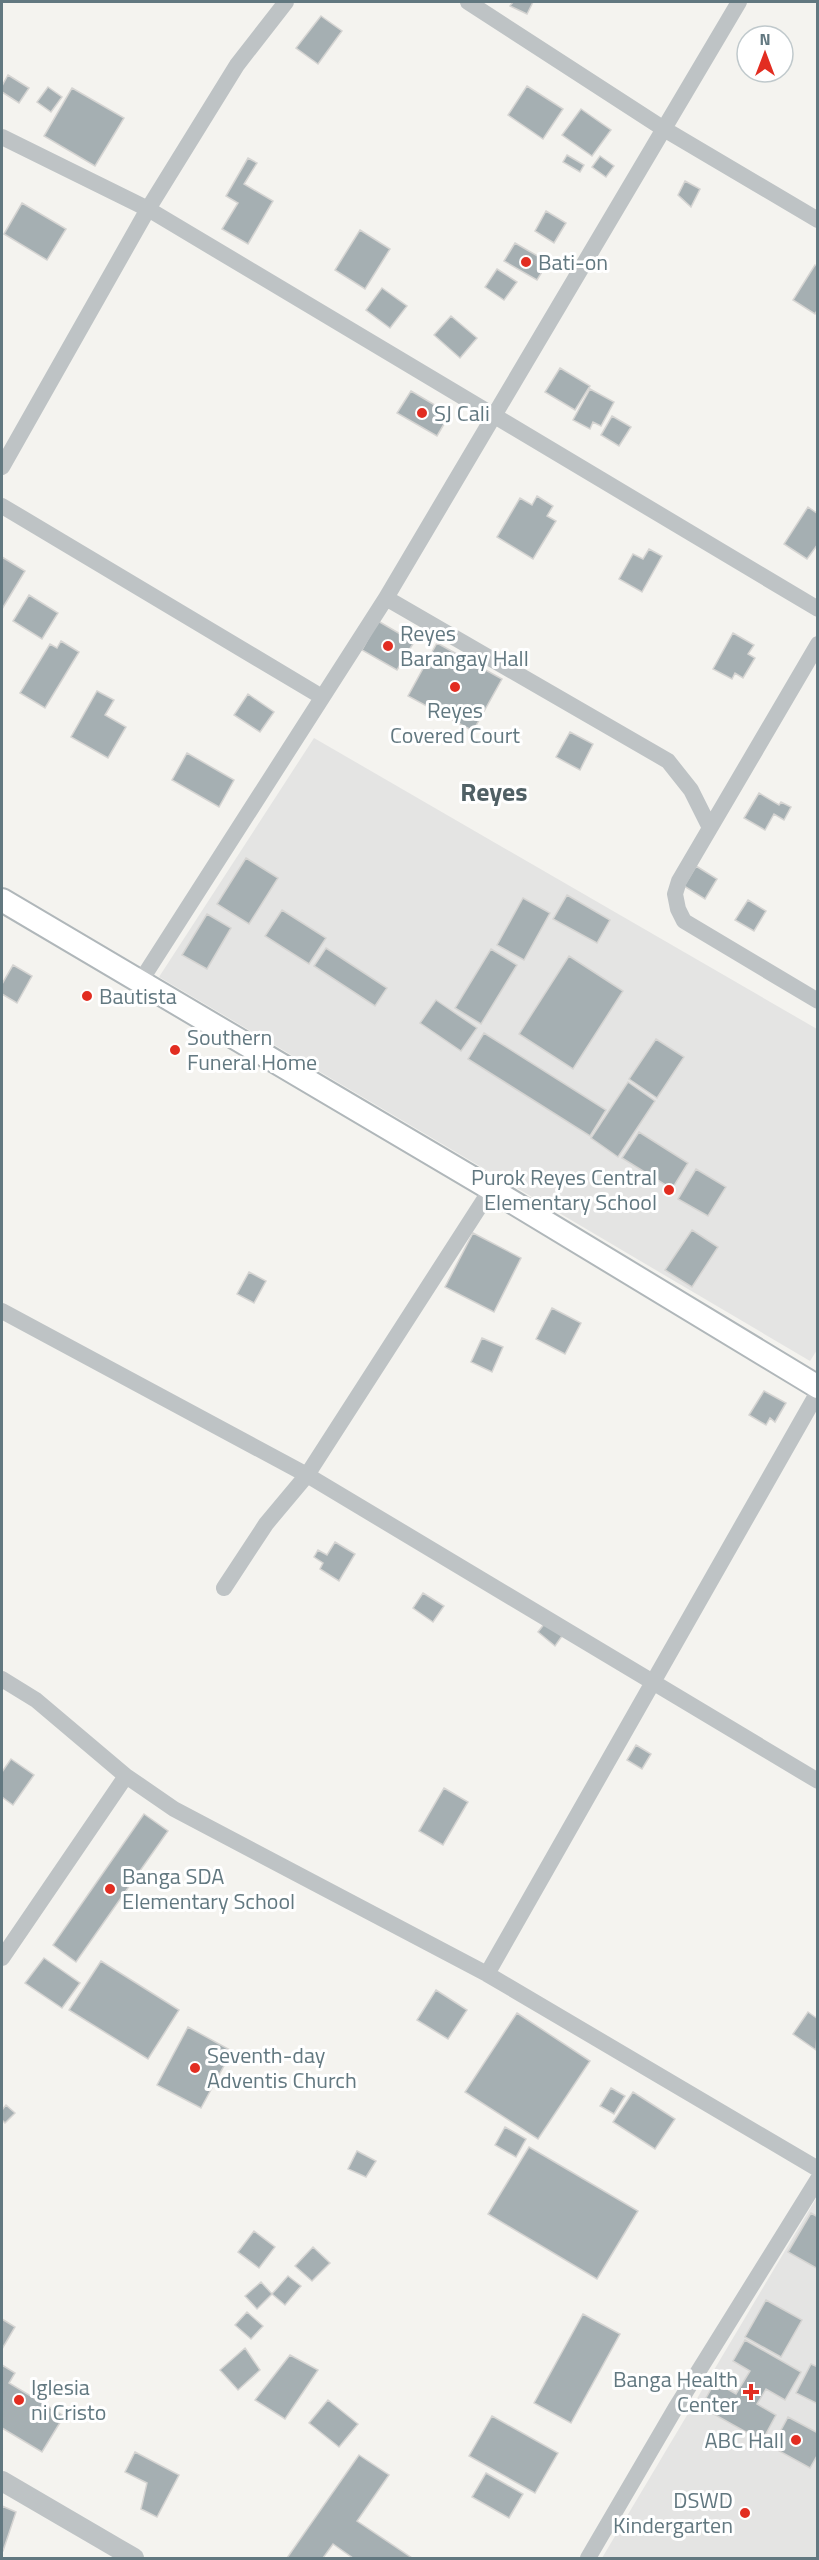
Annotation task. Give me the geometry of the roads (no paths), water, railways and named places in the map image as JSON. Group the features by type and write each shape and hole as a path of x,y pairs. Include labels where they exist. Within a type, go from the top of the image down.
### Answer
{"main road":[{"path":"2,900 491,1189 818,1389"}],"street":[{"path":"2,466 148,209 237,65 286,2"},
{"path":"468,2 664,129 818,220"},
{"path":"140,982 386,598 739,2"},
{"path":"2,137 148,209 818,609"},
{"path":"2,506 322,697"},
{"path":"386,598 668,762 691,790 709,826"},
{"path":"818,644 709,826 679,881 675,894 678,909 684,921 818,1001"},
{"path":"224,1588 266,1524 307,1475 491,1189"},
{"path":"2,1311 307,1475 818,1781"},
{"path":"487,1974 818,1389"},
{"path":"2,1679 36,1700 126,1776 174,1809 487,1974 818,2169"},
{"path":"2,1958 126,1776"},
{"path":"588,2559 675,2409 818,2179"},
{"path":"2,2481 134,2559"}],"place":[{"name":"Bati-on","path":"526,262"},
{"name":"SJ Cali","path":"422,413"},
{"name":"Reyes Barangay Hall","path":"388,646"},
{"name":"Reyes Covered Court","path":"455,687"},
{"name":"Bautista","path":"87,996"},
{"name":"Southern Funeral Home","path":"175,1050"},
{"name":"Purok Reyes Central Elementary School","path":"669,1190"},
{"name":"Banga SDA Elementary School","path":"110,1889"},
{"name":"Seventh-day Adventis Church","path":"195,2068"},
{"name":"Banga Health Center","path":"751,2392"},
{"name":"Iglesia ni Cristo","path":"19,2400"},
{"name":"ABC Hall","path":"796,2440"},
{"name":"DSWD Kindergarten","path":"745,2513"}],"district":[{"name":"Reyes","path":"494,791"}]}
